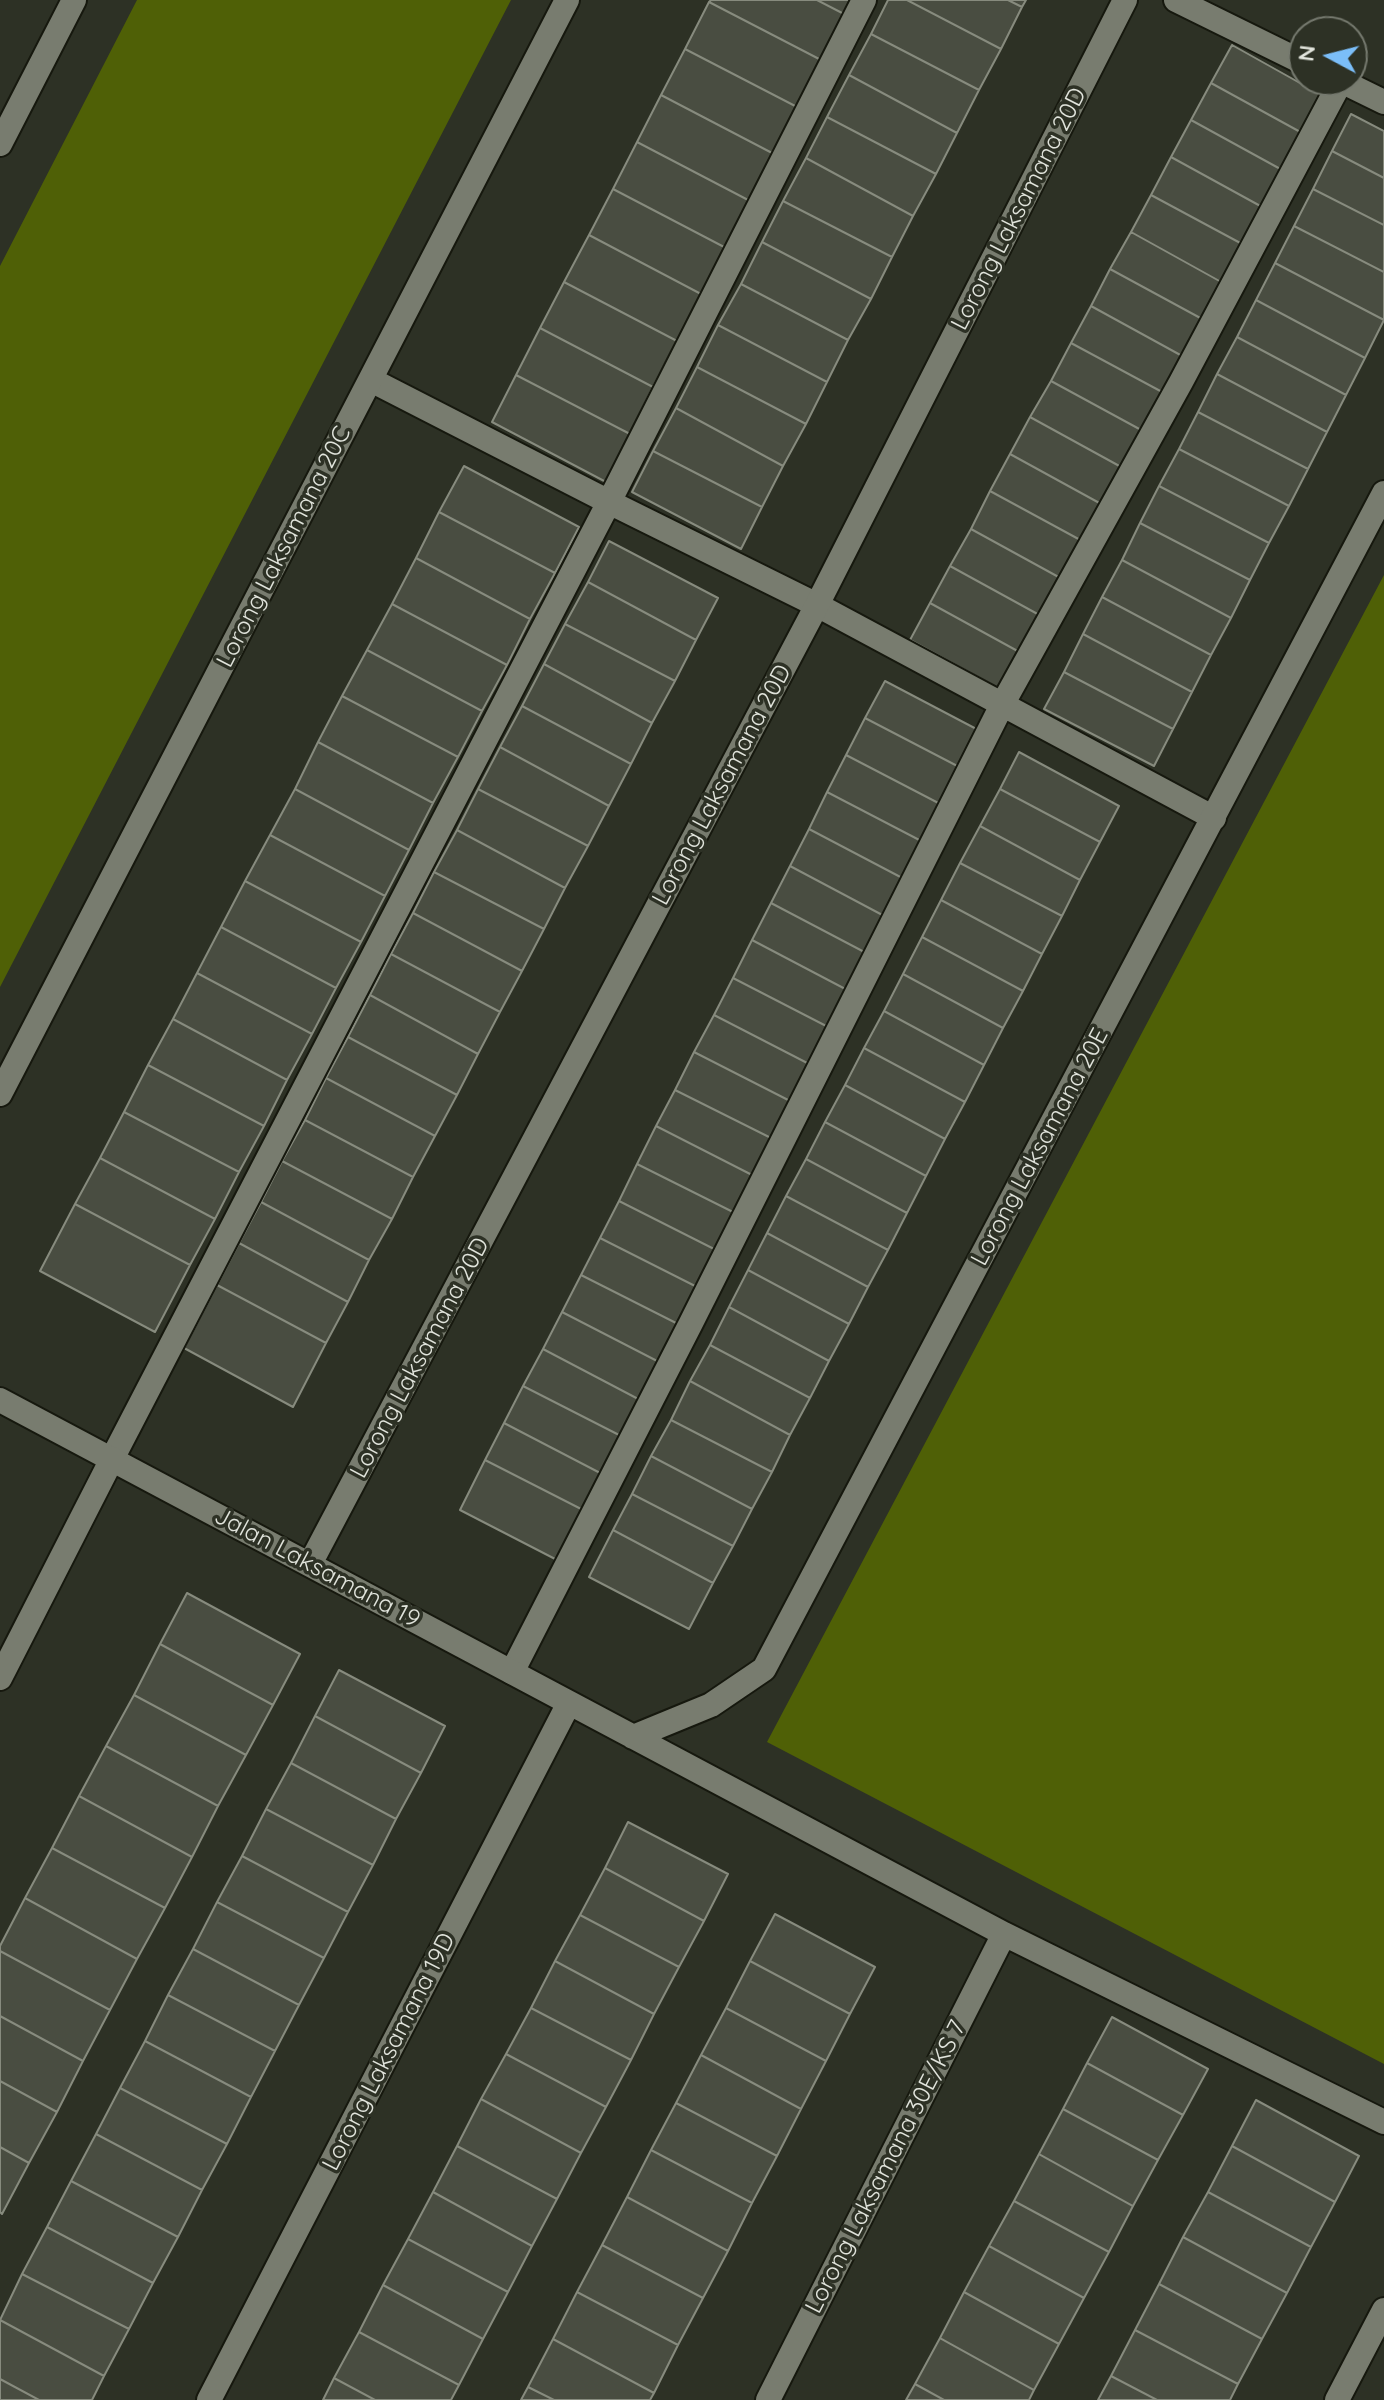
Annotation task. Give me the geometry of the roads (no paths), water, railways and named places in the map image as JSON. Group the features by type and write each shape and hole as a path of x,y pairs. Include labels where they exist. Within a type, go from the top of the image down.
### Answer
{"street":[{"path":"0,144 74,0"},
{"name":"Lorong Laksamana 20C","path":"0,1094 567,0"},
{"path":"0,1678 609,502 864,0"},
{"name":"Lorong Laksamana 20D","path":"310,1564 817,605 1125,0"},
{"path":"1176,0 1288,55"},
{"path":"512,1672 1002,705 1188,368 1332,96"},
{"path":"371,380 817,605 1214,818"},
{"name":"Lorong Laksamana 20E","path":"633,1737 711,1705 764,1669 1384,493"},
{"name":"Jalan Laksamana 19","path":"0,1400 1004,1934 1384,2122"},
{"name":"Lorong Laksamana 19D","path":"209,2400 569,1703"},
{"name":"Lorong Laksamana 30E/KS 7","path":"768,2400 1004,1934"},
{"path":"1337,2400 1384,2310"}]}
